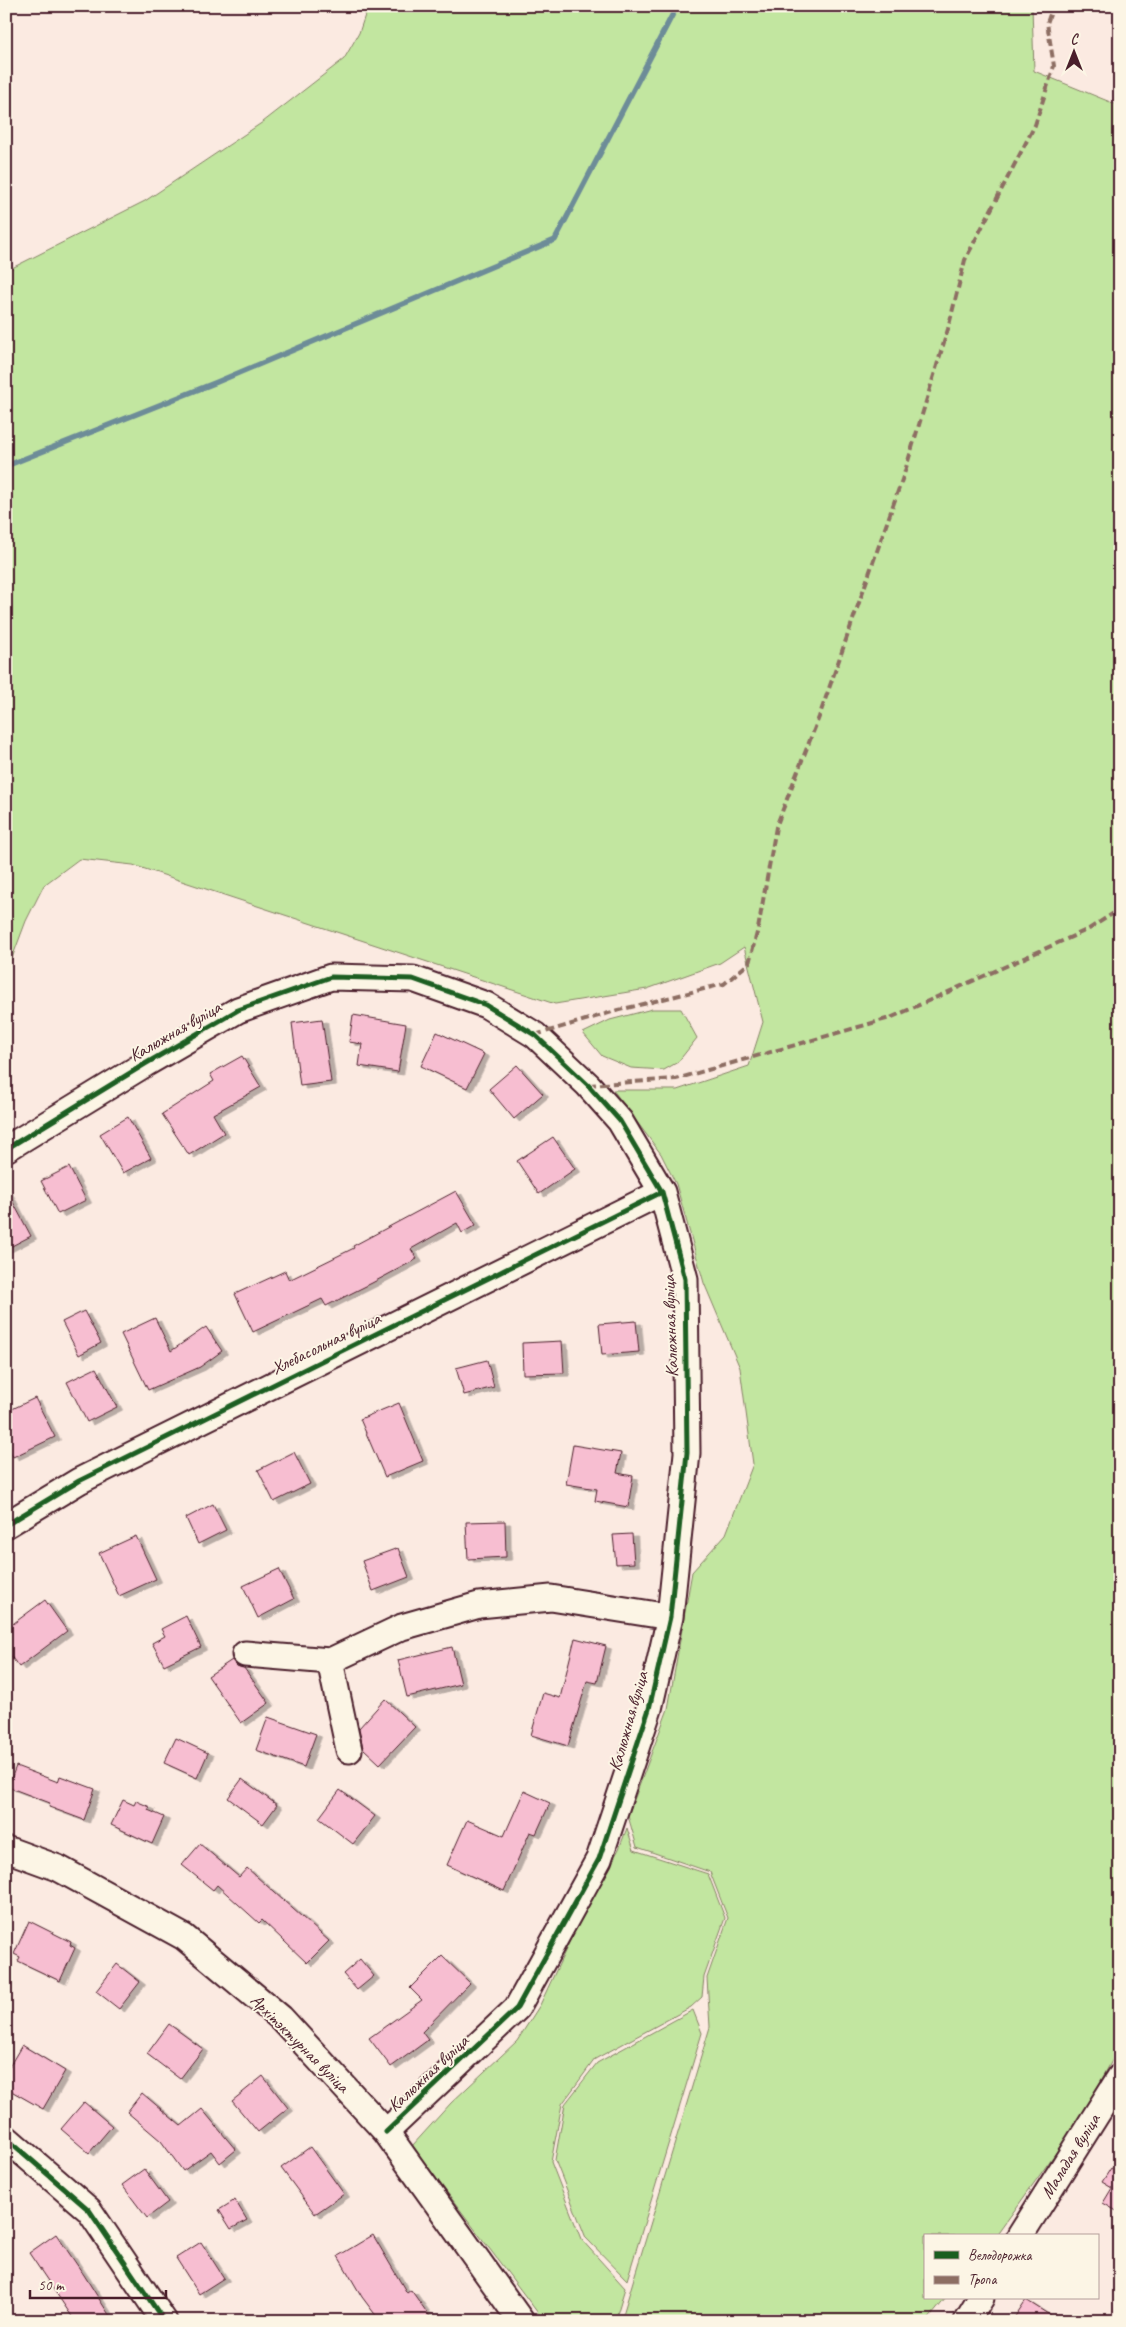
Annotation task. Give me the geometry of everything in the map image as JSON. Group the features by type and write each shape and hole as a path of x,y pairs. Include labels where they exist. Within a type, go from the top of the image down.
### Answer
{"street":[{"name":"Калюжная вуліца","path":"6,1149 238,1010 331,977 413,979 486,1006 535,1035 588,1085 620,1121 662,1192 686,1279 687,1453 670,1617 648,1709 600,1859 517,2008 386,2132"},
{"name":"Хлебасольная вуліца","path":"6,1525 79,1480 662,1192"},
{"path":"245,1654 330,1661 402,1627 479,1605 551,1598 670,1617"},
{"path":"330,1661 350,1750"},
{"name":"Архітэктурная вуліца","path":"6,1849 58,1868 184,1937 281,2018 386,2132 521,2321"},
{"name":"Маладая вуліца","path":"1021,2234 1120,2077"},
{"path":"6,2138 89,2210 164,2321"},
{"path":"967,2321 980,2300"}],"green space":[{"path":"368,6 1032,6 1034,71 1120,106 1120,2046 1080,2119 997,2234 924,2234 924,2300 944,2300 927,2321 621,2321 710,2027 707,1978 728,1918 710,1872 637,1847 628,1816 668,1709 692,1572 726,1534 753,1464 740,1368 704,1283 676,1184 661,1154 613,1090 677,1090 749,1066 763,1022 744,947 720,963 647,989 555,1004 133,865 79,859 44,885 26,921 6,974 6,271 145,201 263,122 344,59 359,33"},
{"path":"652,1009 681,1009 697,1038 678,1062 664,1070 631,1068 602,1056 583,1033 610,1020"},
{"path":"627,1828 634,1850 708,1874 725,1918 704,1977 702,1997 691,2007 595,2059 562,2104 551,2162 581,2239 625,2288 615,2321 544,2321 412,2146 451,2103 517,2041 540,2005 581,1917 619,1849"},
{"path":"693,2010 702,2033 627,2280 586,2238 555,2160 565,2104 597,2063"}],"building":[{"path":"353,1015 406,1024 398,1072 359,1066 362,1044 349,1042"},
{"path":"322,1019 331,1082 300,1086 292,1023"},
{"path":"437,1032 484,1054 467,1088 421,1066"},
{"path":"242,1056 261,1087 213,1114 224,1133 189,1155 162,1114 214,1081 210,1074"},
{"path":"517,1065 543,1094 514,1119 489,1089"},
{"path":"128,1117 151,1158 123,1173 100,1134"},
{"path":"553,1137 575,1169 539,1194 517,1161"},
{"path":"69,1167 86,1200 58,1214 41,1181"},
{"path":"6,1189 31,1236 6,1249"},
{"path":"456,1191 476,1225 462,1233 457,1223 411,1249 417,1259 326,1306 322,1299 253,1332 235,1294 285,1271 289,1280 354,1248 353,1246"},
{"path":"84,1311 101,1343 79,1355 62,1322"},
{"path":"155,1318 171,1351 206,1327 222,1351 200,1367 148,1390 121,1334"},
{"path":"636,1321 639,1352 602,1355 599,1324"},
{"path":"562,1341 564,1373 523,1374 522,1343"},
{"path":"487,1360 494,1387 464,1395 456,1368"},
{"path":"96,1368 117,1407 87,1422 67,1382"},
{"path":"35,1398 55,1437 13,1457 6,1444 6,1412"},
{"path":"399,1403 423,1461 385,1477 360,1419"},
{"path":"573,1445 621,1453 617,1473 633,1476 628,1507 595,1501 597,1489 566,1484"},
{"path":"294,1452 310,1484 274,1502 258,1470"},
{"path":"213,1504 226,1530 198,1544 186,1518"},
{"path":"505,1521 506,1557 468,1559 466,1522"},
{"path":"632,1534 634,1563 616,1564 613,1535"},
{"path":"136,1536 156,1579 119,1596 99,1553"},
{"path":"398,1548 409,1577 373,1591 362,1561"},
{"path":"279,1569 294,1599 258,1618 243,1586"},
{"path":"45,1600 67,1631 19,1667 6,1650 6,1629"},
{"path":"186,1616 201,1647 164,1665 152,1643 165,1636 161,1629"},
{"path":"575,1638 606,1646 597,1683 587,1681 568,1746 531,1735 543,1693 560,1698"},
{"path":"452,1647 461,1684 407,1697 398,1660"},
{"path":"232,1660 237,1666 244,1668 269,1703 241,1723 208,1676"},
{"path":"385,1699 415,1727 380,1764 363,1748 359,1728"},
{"path":"268,1717 316,1734 304,1767 256,1750"},
{"path":"176,1738 208,1753 197,1778 164,1763"},
{"path":"16,1766 58,1782 60,1776 95,1789 84,1820 49,1807 50,1803 8,1787"},
{"path":"242,1779 277,1805 263,1824 228,1798"},
{"path":"340,1790 375,1816 353,1844 319,1818"},
{"path":"524,1791 550,1803 536,1834 530,1832 504,1891 447,1865 467,1820 504,1836"},
{"path":"123,1800 134,1805 136,1801 150,1807 148,1810 164,1817 152,1844 111,1825"},
{"path":"200,1844 239,1877 247,1868 329,1941 307,1963 262,1920 259,1923 217,1885 213,1890 182,1865"},
{"path":"29,1921 71,1942 70,1945 75,1948 60,1981 18,1961 20,1957 14,1954"},
{"path":"442,1956 470,1983 422,2032 428,2040 391,2067 369,2038 422,2000 410,1988"},
{"path":"360,1959 374,1976 357,1990 343,1974"},
{"path":"117,1964 140,1982 119,2009 96,1991"},
{"path":"169,2024 203,2049 180,2079 147,2054"},
{"path":"22,2045 65,2071 43,2109 6,2088 6,2072"},
{"path":"263,2076 288,2108 258,2132 232,2101"},
{"path":"142,2093 181,2126 202,2109 236,2150 220,2163 211,2151 183,2171 161,2141 127,2112"},
{"path":"84,2102 112,2126 89,2153 61,2129"},
{"path":"310,2147 344,2194 315,2214 281,2168"},
{"path":"1111,2168 1120,2173 1120,2213 1103,2203 1112,2188 1102,2182"},
{"path":"144,2169 168,2202 147,2218 122,2185"},
{"path":"235,2200 247,2220 231,2229 219,2210"},
{"path":"56,2234 113,2321 75,2321 29,2253"},
{"path":"373,2235 407,2293 411,2290 433,2321 380,2321 362,2297 338,2256"},
{"path":"201,2242 224,2278 199,2294 176,2258"},
{"path":"1026,2300 1059,2321 1012,2321"}],"waterway":[{"path":"6,466 217,382 555,240 677,6"}],"marked path":[{"path":"535,1035 619,1010 724,984 749,963 758,929 776,827 819,717 905,471 948,329 965,260 1035,125 1054,66 1047,23 1053,6"},
{"path":"588,1085 676,1079 890,1018 1089,929 1120,909"}],"cycle path":[{"path":"6,1149 238,1010 331,977 413,979 486,1005 535,1035 588,1085 620,1121 662,1192 685,1279 687,1453 670,1617 649,1709 599,1859 517,2008 386,2132"},
{"path":"6,1525 79,1481 662,1192"},
{"path":"6,2138 89,2210 164,2321"}]}
